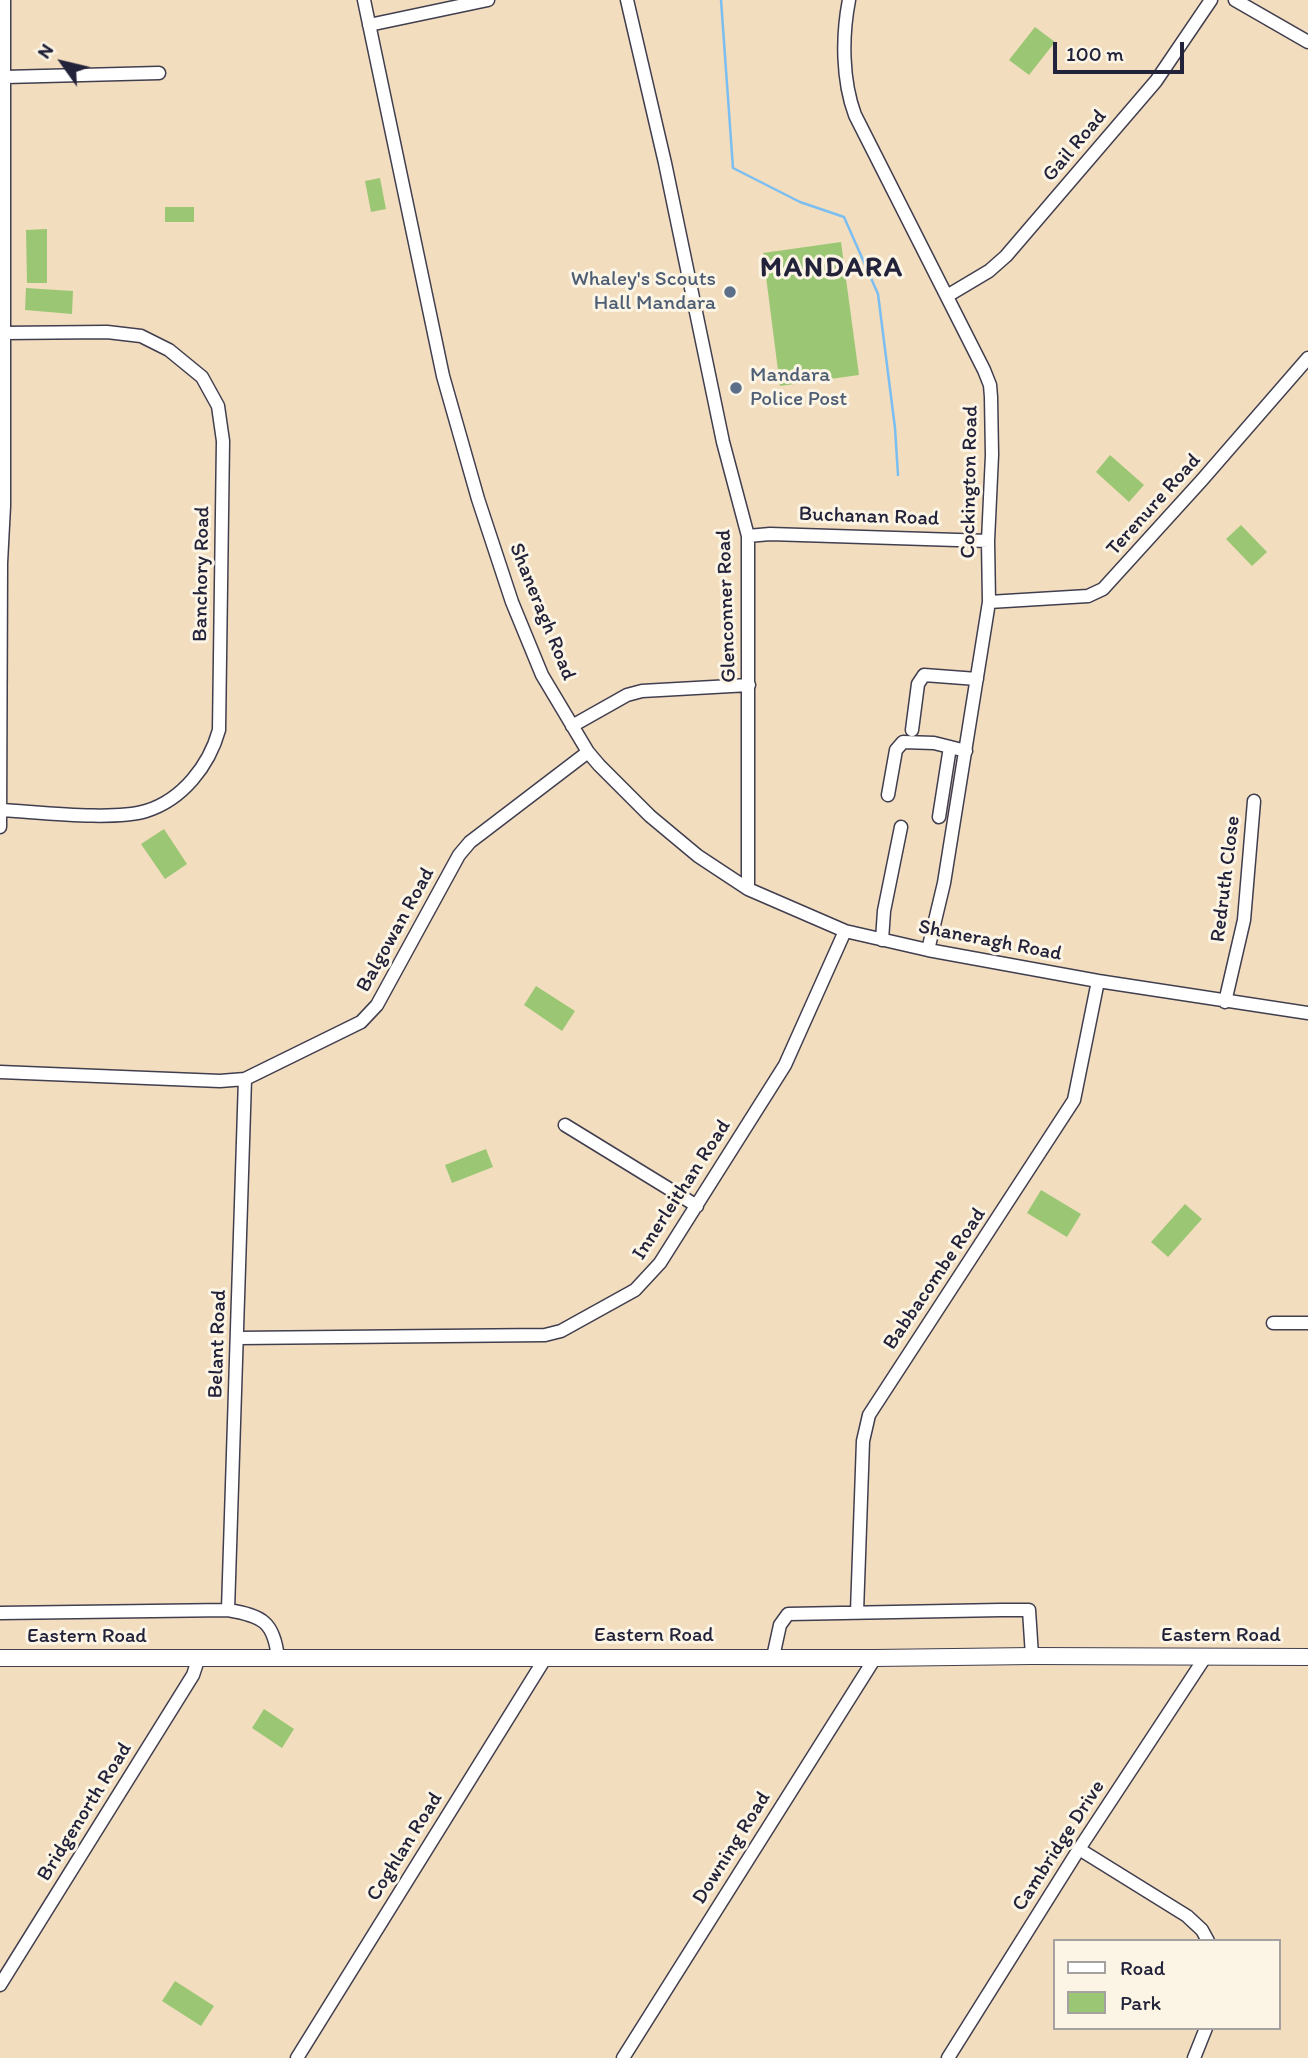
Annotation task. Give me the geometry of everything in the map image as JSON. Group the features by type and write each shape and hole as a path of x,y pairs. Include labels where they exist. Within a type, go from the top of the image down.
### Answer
{"main road":[{"name":"Eastern Road","path":"0,1658 1308,1657"}],"street":[{"path":"0,827 4,0"},
{"name":"Shaneragh Road","path":"363,0 443,376 478,499 512,602 542,675 588,752 670,834 698,856 748,889 845,931 928,950 1098,981 1308,1013"},
{"path":"369,25 488,0"},
{"name":"Glenconner Road","path":"627,0 723,442 748,536 748,889"},
{"name":"Cockington Road","path":"849,0 846,79 855,115 990,385 992,454 988,541 989,602 944,883 928,950"},
{"name":"Gail Road","path":"947,296 989,271 1006,256 1156,81 1211,0"},
{"path":"1235,0 1308,42"},
{"path":"5,77 159,73"},
{"name":"Banchory Road","path":"1,810 111,815 146,811 176,794 206,763 219,730 223,440 218,405 202,377 169,350 141,336 107,332 3,333"},
{"name":"Terenure Road","path":"989,602 1088,596 1103,589 1308,358"},
{"name":"Buchanan Road","path":"748,536 770,534 988,541"},
{"path":"912,730 918,684 924,675 977,679"},
{"path":"572,726 627,695 642,691 749,685"},
{"path":"888,795 896,750 903,742 934,743 966,751"},
{"path":"939,817 950,747"},
{"name":"Balgowan Road","path":"0,1072 220,1081 245,1079 360,1022 369,1015 459,855 470,842 588,752"},
{"name":"Redruth Close","path":"1225,1002 1244,920 1254,801"},
{"path":"882,940 884,911 901,827"},
{"name":"Innerleithan Road","path":"238,1338 534,1336 562,1331 643,1283 660,1263 785,1065 845,931"},
{"name":"Babbacombe Road","path":"857,1612 863,1441 869,1415 1074,1100 1098,981"},
{"name":"Belant Road","path":"228,1610 245,1079"},
{"path":"565,1125 697,1206"},
{"path":"1273,1323 1308,1323"},
{"path":"0,1613 228,1610 248,1614 266,1623 276,1638 278,1658"},
{"path":"773,1657 785,1615 1029,1610 1032,1656"},
{"name":"Cambridge Drive","path":"948,2058 1079,1849 1206,1656"},
{"name":"Bridgenorth Road","path":"0,1985 193,1675 199,1657"},
{"name":"Coghlan Road","path":"297,2058 546,1657"},
{"name":"Downing Road","path":"622,2058 875,1658"},
{"path":"1079,1849 1187,1916 1202,1930 1207,1939"},
{"path":"1194,2058 1205,2030"}],"green space":[{"path":"1035,27 1055,42 1029,75 1009,60"},
{"path":"380,178 386,209 371,212 365,181"},
{"path":"165,207 194,207 194,222 165,222"},
{"path":"47,229 47,283 27,283 26,230"},
{"path":"841,242 859,375 780,386 763,253"},
{"path":"26,288 73,291 72,314 25,310"},
{"path":"1110,455 1144,485 1129,502 1096,472"},
{"path":"1241,525 1267,552 1252,566 1226,539"},
{"path":"164,829 187,864 165,879 141,844"},
{"path":"536,986 575,1011 562,1031 524,1005"},
{"path":"486,1149 493,1167 452,1183 445,1165"},
{"path":"1041,1190 1081,1214 1067,1237 1027,1213"},
{"path":"1185,1204 1202,1219 1168,1257 1151,1242"},
{"path":"264,1709 294,1729 282,1748 252,1728"},
{"path":"175,1981 214,2006 201,2026 162,2001"}],"waterway":[{"path":"721,0 733,168 800,202 844,217 878,294 895,428 898,475"}],"place":[{"name":"Whaley's Scouts Hall Mandara","path":"730,292"},
{"name":"Mandara Police Post","path":"736,388"}],"district":[{"name":"MANDARA","path":"832,269"}]}
